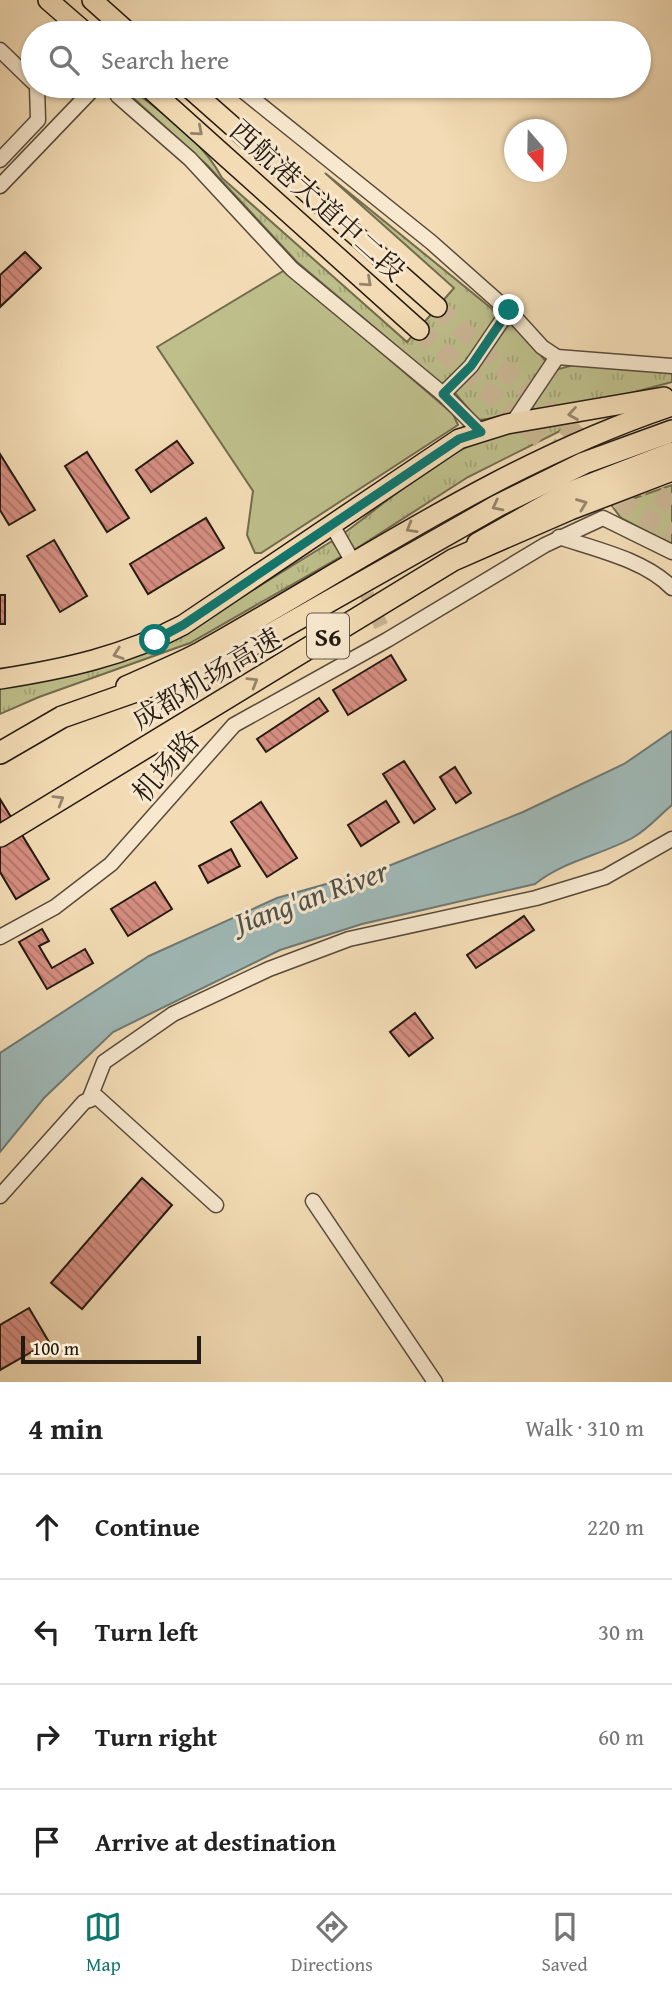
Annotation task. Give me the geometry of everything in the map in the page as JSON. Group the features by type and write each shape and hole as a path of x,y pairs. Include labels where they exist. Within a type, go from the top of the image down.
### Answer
{"highway":[{"name":"成都机场高速","path":"0,753 62,717 227,659 497,506 584,463 672,430"},
{"name":"成都机场高速","path":"0,836 453,560 570,509 672,470"}],"main road":[{"path":"48,0 72,21"},
{"path":"92,0 116,21"},
{"name":"西航港大道中二段","path":"160,98 419,330"},
{"path":"201,98 437,307"},
{"path":"0,679 112,656 155,640 183,625 459,439 512,424 669,399"},
{"path":"62,717 195,654 467,496 545,456 669,399"},
{"path":"453,560 531,509 672,452"}],"street":[{"path":"0,50 21,70"},
{"path":"0,160 38,120 37,98"},
{"path":"0,186 84,98"},
{"path":"120,98 190,159 292,269 443,394 481,432"},
{"path":"252,98 431,242 509,310 542,347 557,357 672,366"},
{"path":"443,394 471,366 509,310"},
{"path":"512,424 557,357"},
{"name":"机场路","path":"0,937 55,907 111,864 234,725 385,635 559,537 603,518 672,552"},
{"path":"332,525 349,555"},
{"path":"559,537 663,578 672,587"},
{"path":"0,1196 89,1100 104,1062 173,1014 269,969 349,939 536,898 605,877 672,839"},
{"path":"89,1100 96,1097 216,1205"},
{"path":"313,1201 377,1301 435,1382"}],"green space":[{"path":"133,98 143,98 180,127 204,151 222,178 407,342 454,288 325,173 491,308 498,317 486,340 444,385 297,262 208,166"},
{"path":"285,270 453,414 458,425 261,553 255,553 247,535 253,491 157,347"},
{"path":"511,324 520,329 546,362 527,394 513,409 492,418 478,420 455,393 502,326"},
{"path":"585,362 672,371 672,382 609,399 530,412 551,371"},
{"path":"584,419 468,477 354,550 344,533 462,449 504,434"},
{"path":"672,485 672,545 621,518 612,506"},
{"path":"332,541 342,556 190,643 39,697 0,714 0,683 169,642"}],"water":[{"name":"Jiang'an River","path":"672,731 672,805 634,837 558,869 535,884 362,924 280,950 113,1032 44,1098 0,1152 0,1053 149,956 277,898 386,867 523,812 624,764"}],"building":[{"path":"25,252 41,268 0,307 0,275"},
{"path":"177,441 193,463 151,492 136,470"},
{"path":"87,452 129,518 107,532 65,466"},
{"path":"0,454 35,510 9,525 0,510"},
{"path":"206,518 224,548 148,594 130,564"},
{"path":"54,540 87,596 60,612 27,556"},
{"path":"0,595 5,595 5,624 0,624"},
{"path":"391,655 406,680 348,715 333,690"},
{"path":"319,698 328,711 266,752 257,739"},
{"path":"404,761 435,809 414,823 383,774"},
{"path":"455,767 471,793 456,803 440,777"},
{"path":"0,799 49,879 16,899 0,872"},
{"path":"386,801 399,822 361,846 348,825"},
{"path":"261,802 297,858 267,877 231,822"},
{"path":"231,849 240,866 208,883 199,866"},
{"path":"155,882 172,909 128,936 111,909"},
{"path":"524,916 534,930 476,968 467,955"},
{"path":"42,929 49,941 39,946 52,968 85,949 93,963 47,989 19,942"},
{"path":"415,1013 433,1038 409,1056 390,1032"},
{"path":"142,1178 172,1205 82,1309 51,1283"},
{"path":"29,1308 49,1342 0,1370 0,1325"}],"tunnel":[{"path":"437,307 579,437 672,504"},
{"path":"419,330 572,464 637,512 672,533"},
{"path":"358,575 383,630"}],"route":[{"path":"155,640 183,625 459,439 481,432 443,394 471,366 509,310"}]}
